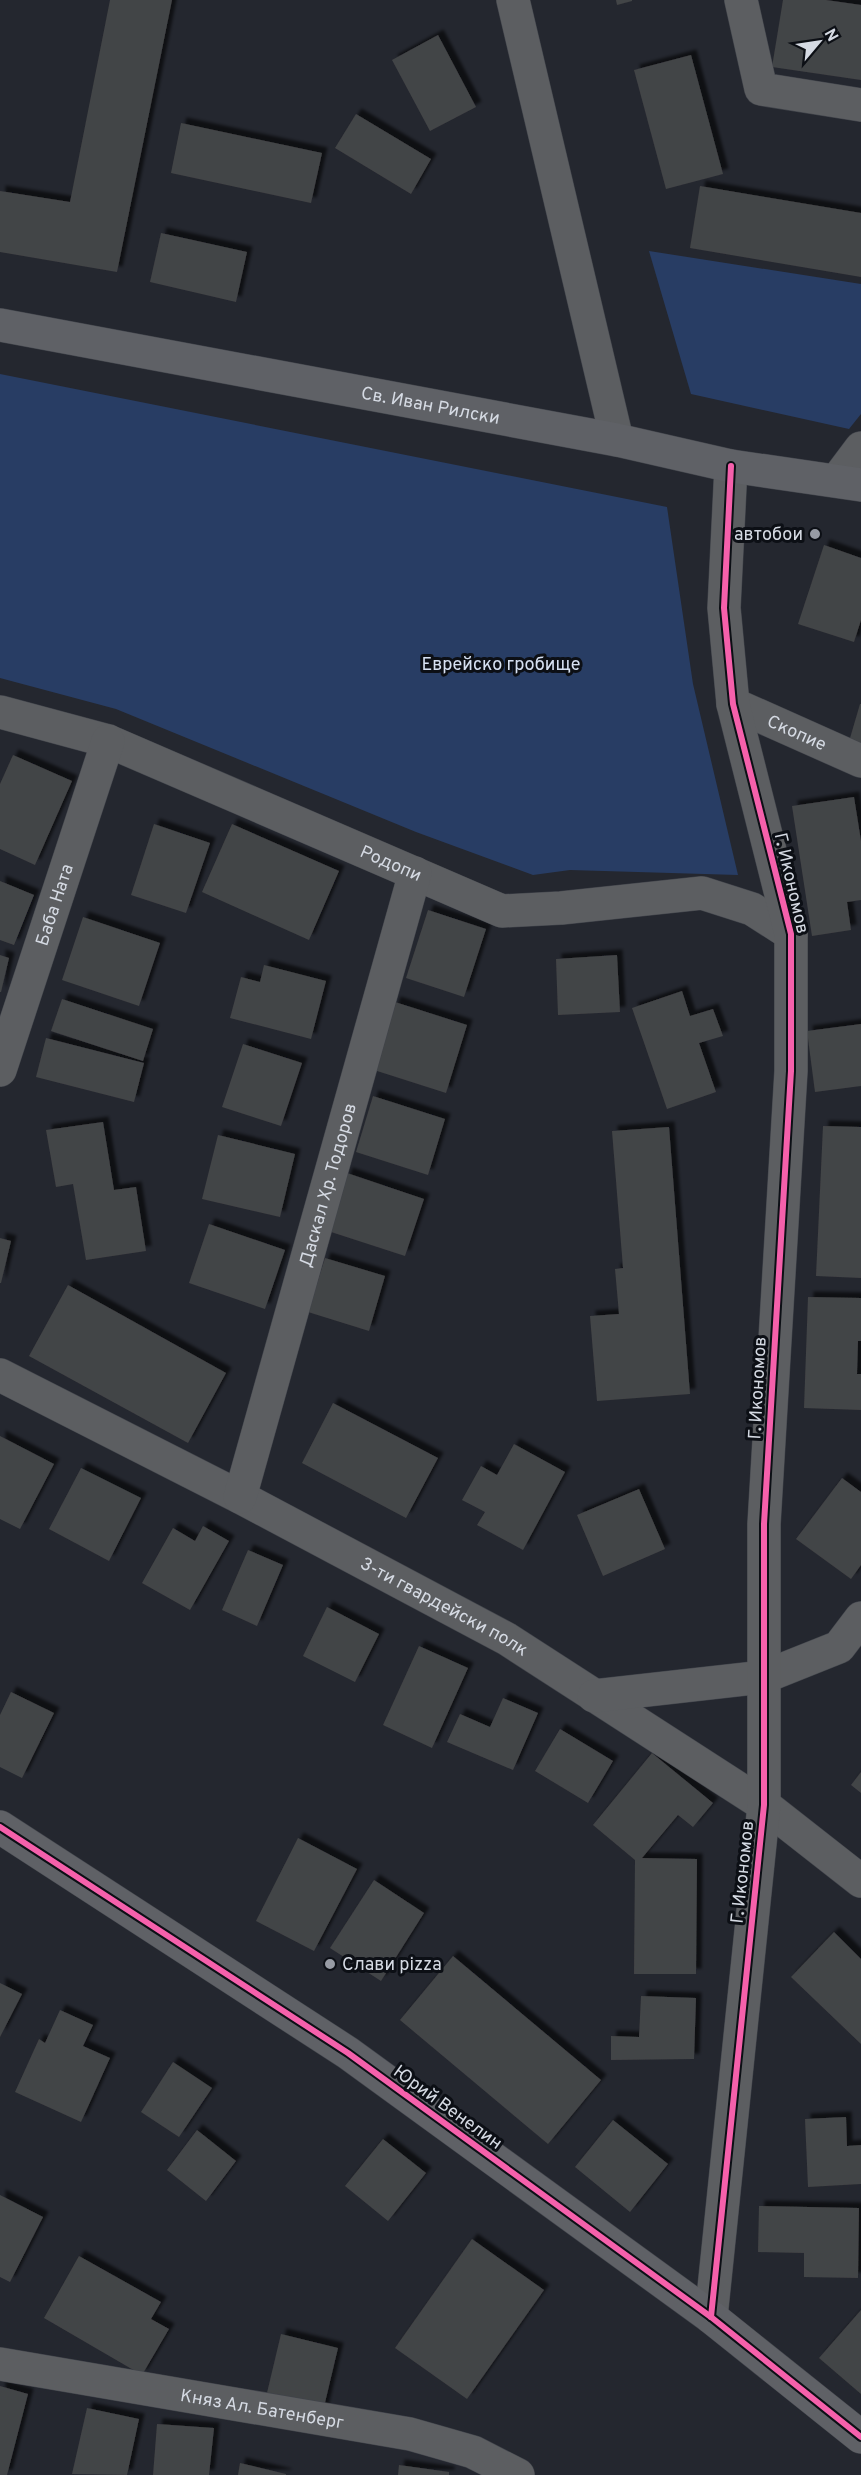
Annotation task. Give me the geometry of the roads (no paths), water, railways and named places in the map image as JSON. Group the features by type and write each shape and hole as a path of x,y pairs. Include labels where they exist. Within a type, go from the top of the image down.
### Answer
{"street":[{"path":"513,0 617,440"},
{"path":"741,0 761,89 861,105"},
{"name":"Св. Иван Рилски","path":"0,325 617,440 732,466 849,483"},
{"path":"849,483 861,448"},
{"name":"Г. Икономов","path":"711,2317 764,1805 764,1524 791,1071 791,934 733,704 724,608 732,466"},
{"name":"Скопие","path":"733,704 861,761"},
{"name":"Родопи","path":"0,712 108,741 502,911 561,908 702,893 752,909 791,934"},
{"name":"Баба Ната","path":"0,1070 108,741"},
{"name":"Даскал Хр. Тодоров","path":"240,1497 415,873"},
{"name":"3-ти гвардейски полк","path":"0,1375 240,1497 507,1640 764,1805 861,1881"},
{"path":"594,1696 764,1677 839,1647 861,1618"},
{"name":"Юрий Венелин","path":"0,1827 348,2053 711,2317 861,2437"},
{"name":"Княз Ал. Батенберг","path":"0,2364 410,2434 473,2452 518,2475"}],"place":[{"name":"автобои","path":"815,534"},
{"name":"Слави pizza","path":"330,1964"}],"park label":[{"name":"Еврейско гробище","path":"501,664"}]}
